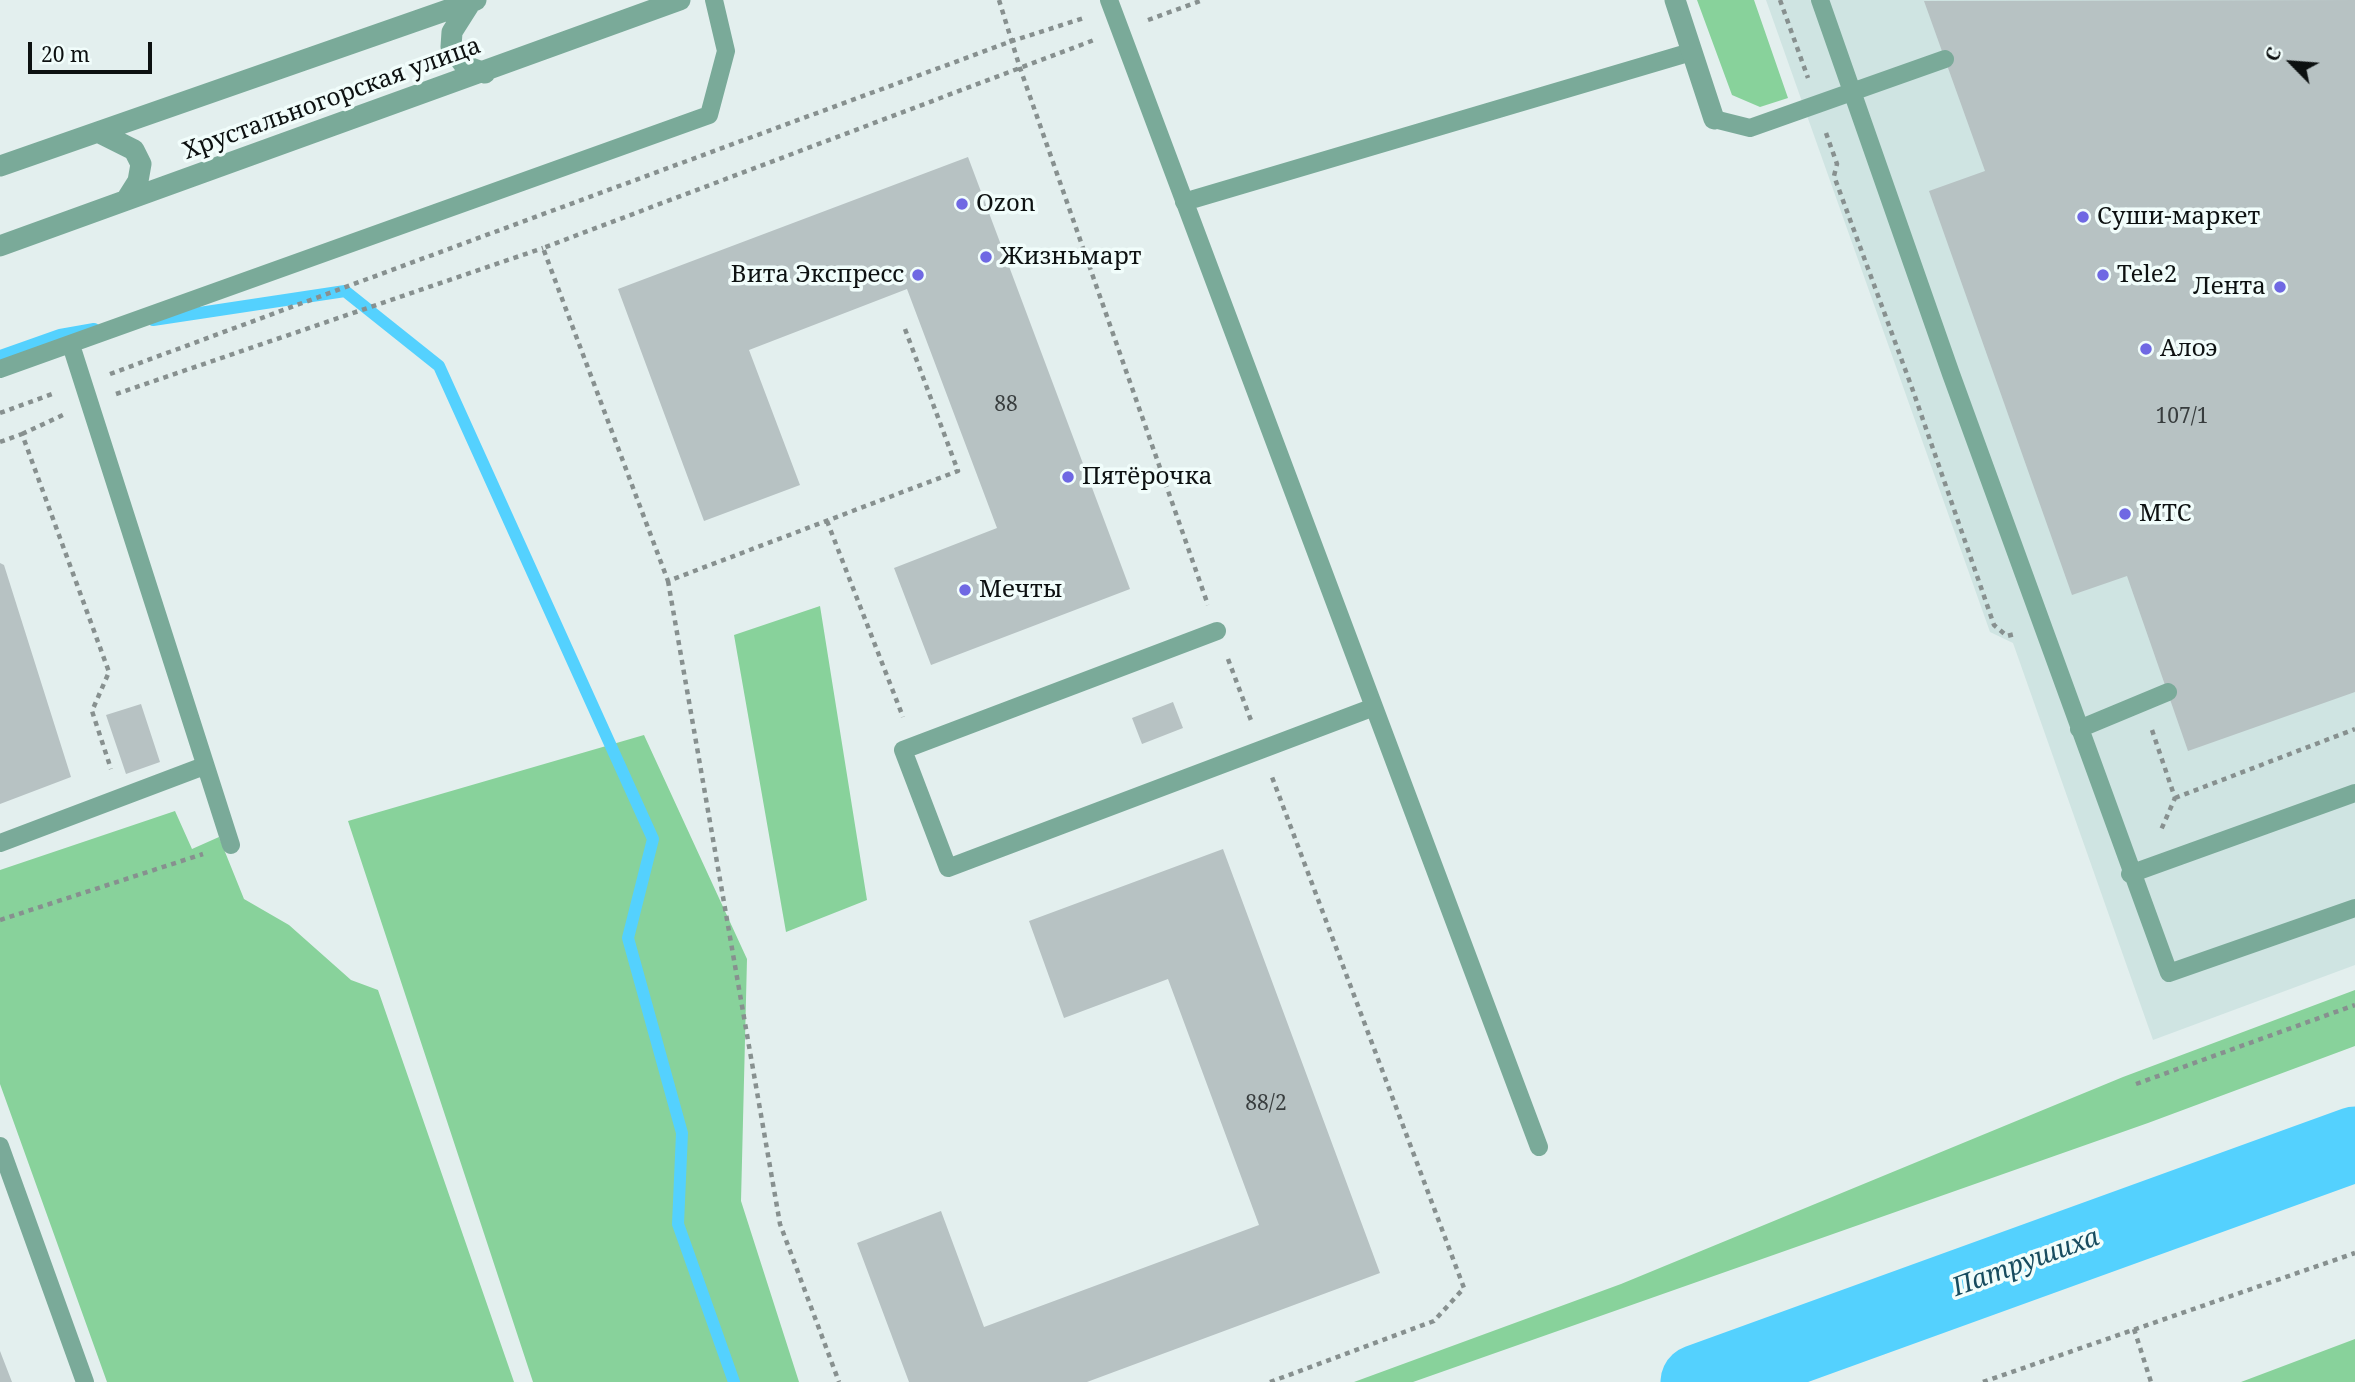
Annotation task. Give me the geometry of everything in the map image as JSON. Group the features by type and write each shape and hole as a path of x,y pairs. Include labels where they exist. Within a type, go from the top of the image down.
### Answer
{"street":[{"name":"Хрустальногорская улица","path":"0,246 485,73 680,0"},
{"path":"1675,0 1714,118"},
{"name":"Хрустальногорская улица","path":"0,166 473,1"},
{"path":"473,1 452,32 451,47 465,66 485,73"},
{"path":"98,132 134,150 141,164 138,181 126,200"}],"lane":[{"path":"0,369 709,115 726,51 714,0"},
{"path":"1820,0 2130,874 2169,973 2355,908"},
{"path":"1111,4 1539,1147"},
{"path":"1184,202 1691,52"},
{"path":"1714,118 1750,128 1851,90 1945,59"},
{"path":"71,345 231,845"},
{"path":"1217,631 902,750 947,868 1374,707"},
{"path":"2079,729 2168,692"},
{"path":"0,844 204,766"},
{"path":"2130,874 2355,793"},
{"path":"0,1146 85,1382"}],"path":[{"path":"1780,0 1837,164 1834,176 1912,388 1994,625 2007,636 2042,626"},
{"path":"0,412 83,384 1111,4"},
{"path":"0,442 90,402 543,248 1020,68"},
{"path":"543,248 668,581 780,1224 839,1382"},
{"path":"668,581 958,471 905,329"},
{"path":"22,434 109,672 92,711 112,774"},
{"path":"827,521 901,718 914,713"},
{"path":"1194,607 1207,602"},
{"path":"2175,798 2355,729"},
{"path":"0,920 231,845"},
{"path":"2136,1084 2355,1005"},
{"path":"1983,1382 2355,1253"},
{"path":"2134,1329 2151,1382"}],"shaded area":[{"name":"Лента","path":"1766,0 2355,0 2355,965 2153,1040 2013,643 1990,632"}],"green space":[{"path":"1697,0 1754,0 1788,98 1760,107 1732,95"},
{"path":"820,606 867,900 786,932 734,635"},
{"path":"644,735 747,959 741,1201 799,1382 533,1382 348,821"},
{"path":"175,811 192,849 219,837 244,899 289,925 351,980 378,990 514,1382 107,1382 0,1084 0,870"},
{"path":"2355,990 2355,1046 2148,1123 1413,1382 1354,1382 1621,1284 2123,1077"},
{"path":"2355,1339 2355,1382 2241,1382"}],"building":[{"name":"Лента","path":"2355,0 2355,692 2188,751 2127,576 2072,595 1929,191 1985,171 1924,1"},
{"path":"968,157 1130,589 931,665 894,568 997,528 907,289 749,350 800,485 704,521 618,289"},
{"path":"0,563 4,565 71,777 0,804"},
{"path":"1173,702 1183,728 1142,744 1132,718"},
{"path":"141,704 160,762 126,774 106,715"},
{"path":"1223,849 1380,1273 1087,1382 909,1382 857,1243 941,1211 984,1327 1259,1225 1168,979 1064,1018 1029,921"},
{"path":"0,1351 12,1382 0,1382"}],"waterway":[{"path":"153,320 345,291 439,366 653,839 628,938 682,1133 678,1224 734,1382"},
{"path":"0,356 60,335 94,329"},
{"name":"Патрушиха","path":"1698,1382 2355,1144"}],"place":[{"name":"Ozon","path":"962,204"},
{"name":"Суши-маркет","path":"2083,217"},
{"name":"Жизньмарт","path":"986,257"},
{"name":"Вита Экспресс","path":"918,275"},
{"name":"Tele2","path":"2103,275"},
{"name":"Лента","path":"2280,287"},
{"name":"Алоэ","path":"2146,349"},
{"name":"Пятёрочка","path":"1068,477"},
{"name":"МТС","path":"2125,514"},
{"name":"Мечты","path":"965,590"}]}
